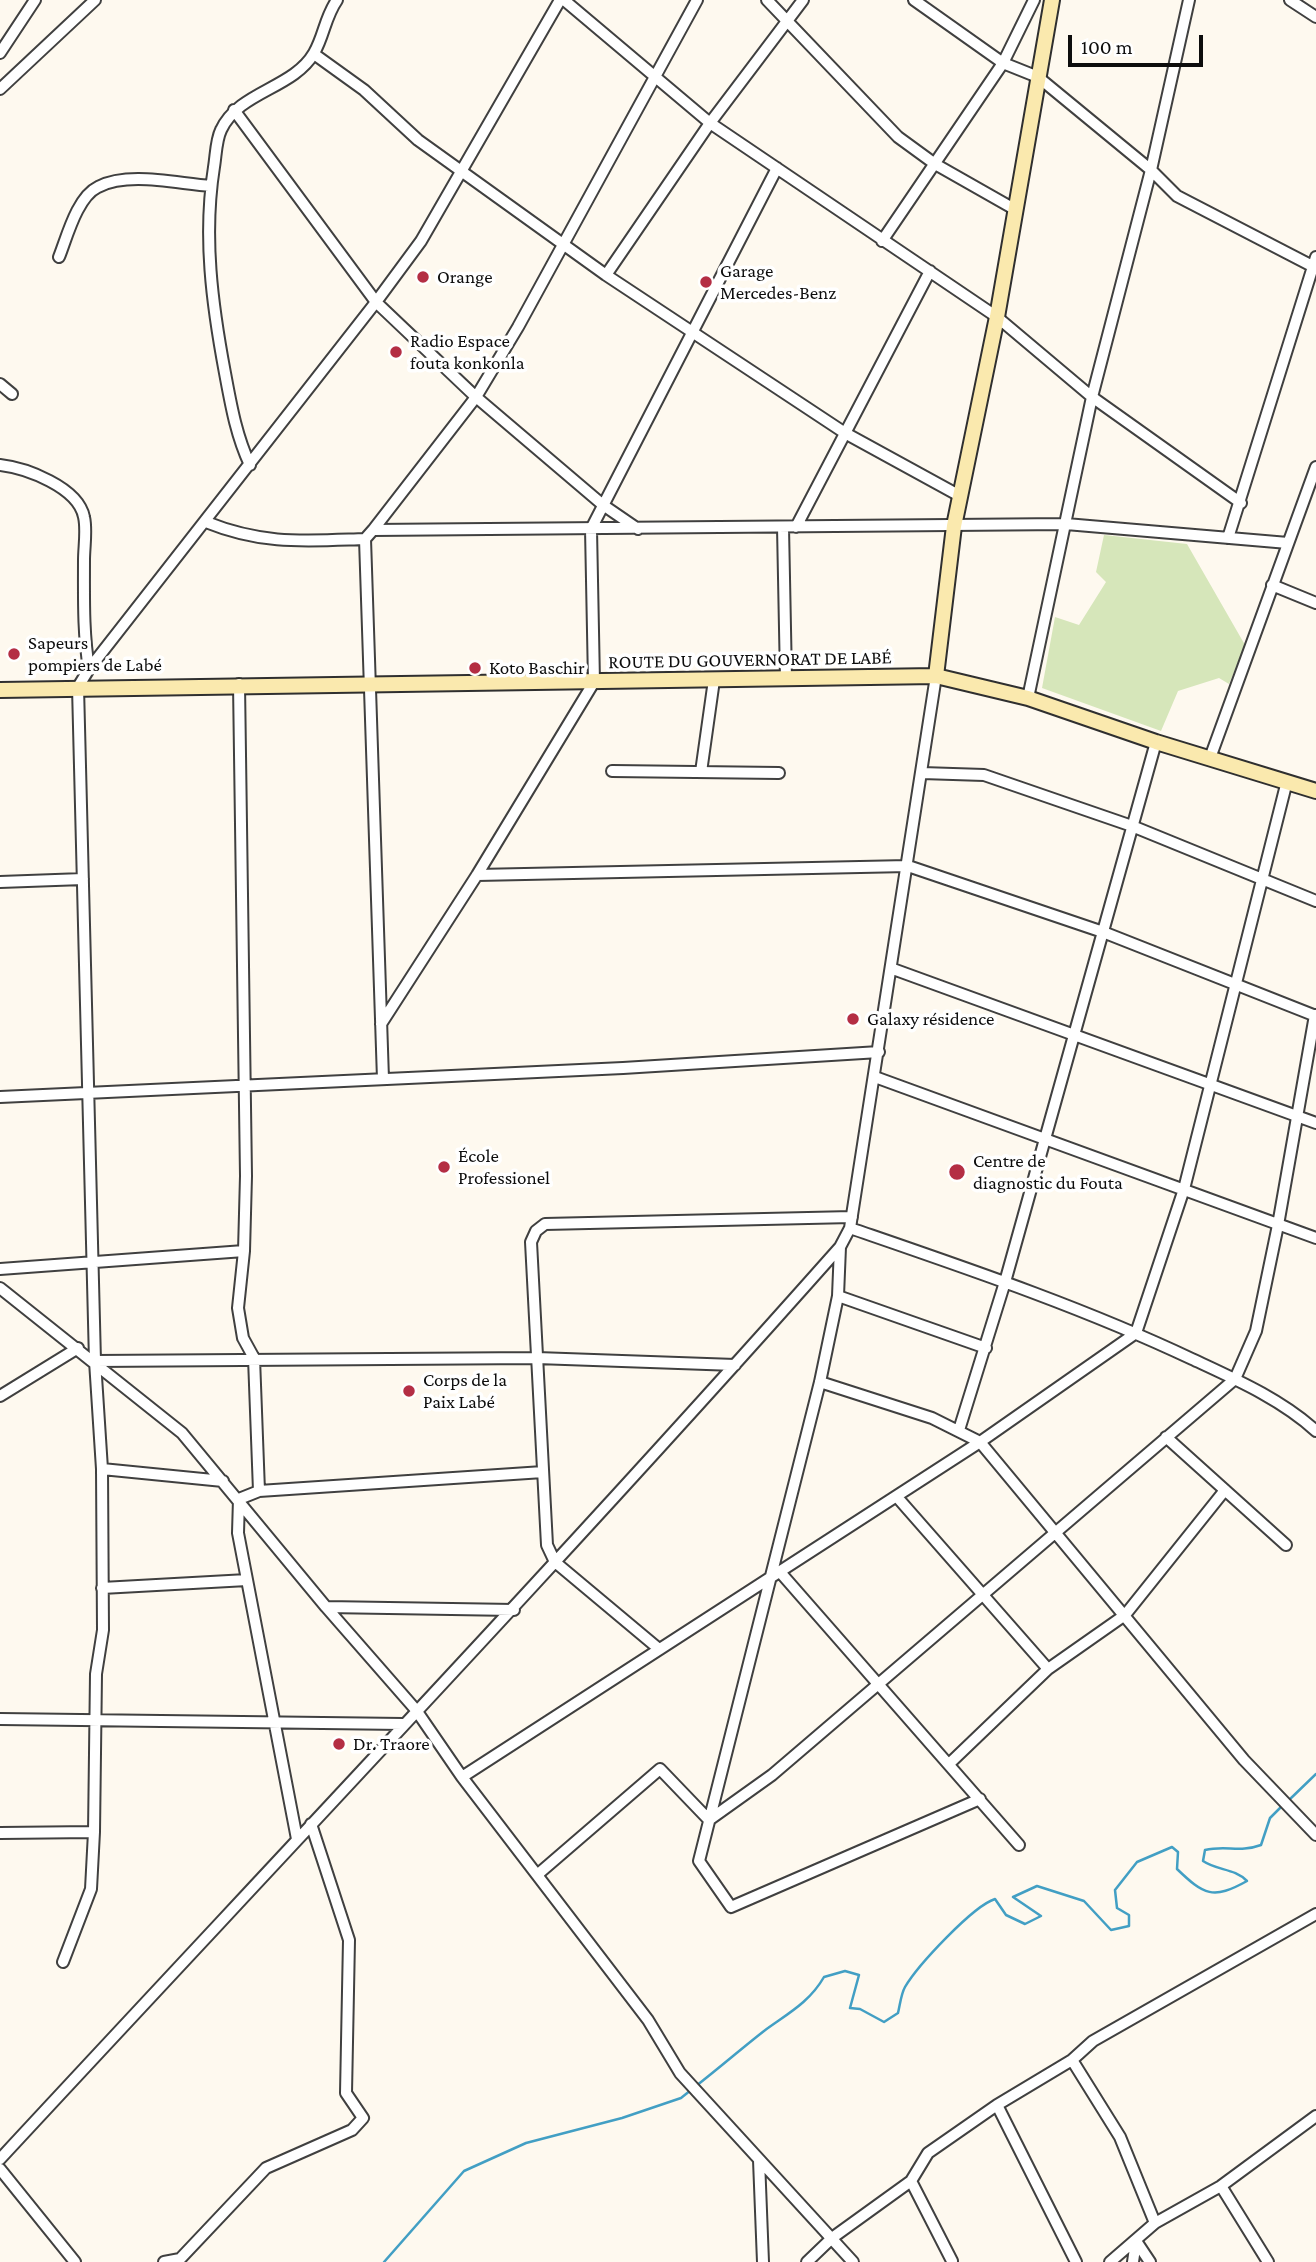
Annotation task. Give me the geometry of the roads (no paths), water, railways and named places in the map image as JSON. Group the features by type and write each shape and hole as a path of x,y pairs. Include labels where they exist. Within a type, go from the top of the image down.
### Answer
{"street":[{"path":"0,89 95,0"},
{"path":"250,465 237,437 215,317 209,263 211,186 220,132 234,110 292,73 313,54 326,16 337,0"},
{"path":"63,1962 91,1889 97,1723 96,1674 102,1650 102,1469 95,1361 78,687 89,669 206,522 421,241 562,0 710,123 997,317 1092,397 1241,503"},
{"path":"383,1079 365,539 476,397 697,0"},
{"path":"767,0 898,137 935,164 1016,210"},
{"path":"606,275 710,123 803,0"},
{"path":"914,0 1003,63 1038,77 1151,170 1177,196 1315,264 1228,538"},
{"path":"883,241 1003,63 1034,0"},
{"path":"0,2159 416,1710 514,1610 840,1247 851,1223 879,1052 936,676 954,526 997,317 1052,0"},
{"path":"1028,698 1092,397 1151,170 1189,0"},
{"path":"1290,0 1316,17"},
{"path":"0,53 33,1"},
{"path":"313,54 364,90 418,140 606,275 845,433 960,496"},
{"path":"234,110 376,302 476,397 603,506 638,529"},
{"path":"381,1024 477,875 594,682 592,529 691,331 777,168"},
{"path":"58,257 82,205 97,187 130,180 211,186"},
{"path":"796,527 930,271"},
{"path":"0,384 12,394"},
{"path":"0,465 25,468 50,482 72,497 84,515 84,642 89,669"},
{"path":"1210,758 1316,467"},
{"path":"206,522 240,536 279,541 365,539"},
{"path":"373,530 1066,524 1288,543"},
{"path":"783,527 786,679"},
{"path":"1272,585 1316,603"},
{"name":"ROUTE DU GOUVERNORAT DE LABÉ","path":"0,690 239,684 369,685 936,676 1028,698 1156,742 1316,791"},
{"path":"701,772 714,680"},
{"path":"239,684 242,1085 246,1176 244,1251 238,1308 243,1338 254,1358 259,1491"},
{"path":"959,1430 1005,1282 1156,742"},
{"path":"612,771 779,773"},
{"path":"922,773 984,775 1132,826 1316,901"},
{"path":"462,1777 981,1442 1136,1333 1184,1189 1287,780"},
{"path":"477,875 908,866 1103,932 1315,1016 1256,1332 1235,1379 772,1775 709,1820"},
{"path":"0,882 83,879"},
{"path":"892,969 1316,1123"},
{"path":"0,1097 879,1052"},
{"path":"875,1077 1316,1237"},
{"path":"659,1649 555,1562 547,1545 531,1242 536,1231 545,1224 851,1223 1136,1333 1235,1379 1298,1415 1316,1431"},
{"path":"840,1247 838,1296 776,1574 699,1861 731,1907 980,1799"},
{"path":"0,1269 244,1251"},
{"path":"0,1287 182,1433 326,1607 416,1710 462,1777 648,2020 680,2073 853,2262"},
{"path":"838,1296 986,1348"},
{"path":"0,1395 78,1349"},
{"path":"95,1361 537,1358 735,1365"},
{"path":"820,1382 959,1430 981,1442 1244,1760 1316,1835"},
{"path":"1166,1437 1286,1545"},
{"path":"102,1469 223,1481"},
{"path":"239,1499 259,1491 543,1472"},
{"path":"950,1763 1048,1669 1125,1615 1225,1490"},
{"path":"897,1497 1048,1669"},
{"path":"239,1499 238,1533 272,1722 297,1839"},
{"path":"776,1574 950,1763 1019,1845"},
{"path":"102,1588 247,1580"},
{"path":"326,1607 514,1610"},
{"path":"0,1720 403,1724"},
{"path":"537,1875 660,1769 709,1820"},
{"path":"164,2262 180,2259 266,2168 352,2130 363,2118 346,2093 349,1940 311,1824"},
{"path":"0,1833 94,1832"},
{"path":"807,2262 832,2238 911,2181 929,2154 997,2105 1072,2060 1093,2041 1316,1914"},
{"path":"1072,2060 1120,2137 1155,2223"},
{"path":"997,2105 1076,2262"},
{"path":"1110,2262 1155,2223 1221,2186 1316,2116"},
{"path":"759,2160 763,2262"},
{"path":"0,2169 75,2262"},
{"path":"911,2181 953,2261"},
{"path":"1221,2186 1268,2262"},
{"path":"1133,2262 1136,2241"},
{"path":"1136,2241 1150,2262"}],"waterway":[{"path":"1288,1801 1316,1774"},
{"path":"696,2086 804,2001 824,1977 845,1971 859,1975 850,2008 860,2009 884,2022 898,2013 905,1987 933,1951 973,1913 995,1899 1006,1915 1025,1924 1041,1916 1013,1897 1037,1886 1084,1901 1111,1930 1129,1926 1129,1915 1117,1908 1115,1890 1137,1862 1172,1847 1178,1852 1177,1869 1195,1885 1209,1892 1226,1891 1235,1887 1247,1881 1237,1874 1203,1861 1205,1850 1261,1845 1270,1818 1283,1805"},
{"path":"384,2262 464,2171 526,2143 622,2118 681,2098 691,2090"}],"place":[{"name":"Orange","path":"423,277"},
{"name":"Garage Mercedes-Benz","path":"706,282"},
{"name":"Radio Espace fouta konkonla","path":"396,352"},
{"name":"Sapeurs pompiers de Labé","path":"14,654"},
{"name":"Koto Baschir","path":"475,668"},
{"name":"Galaxy résidence","path":"853,1019"},
{"name":"École Professionel","path":"444,1167"},
{"name":"Centre de diagnostic du Fouta","path":"957,1172"},
{"name":"Corps de la Paix Labé","path":"409,1391"},
{"name":"Dr. Traore","path":"339,1744"}]}
